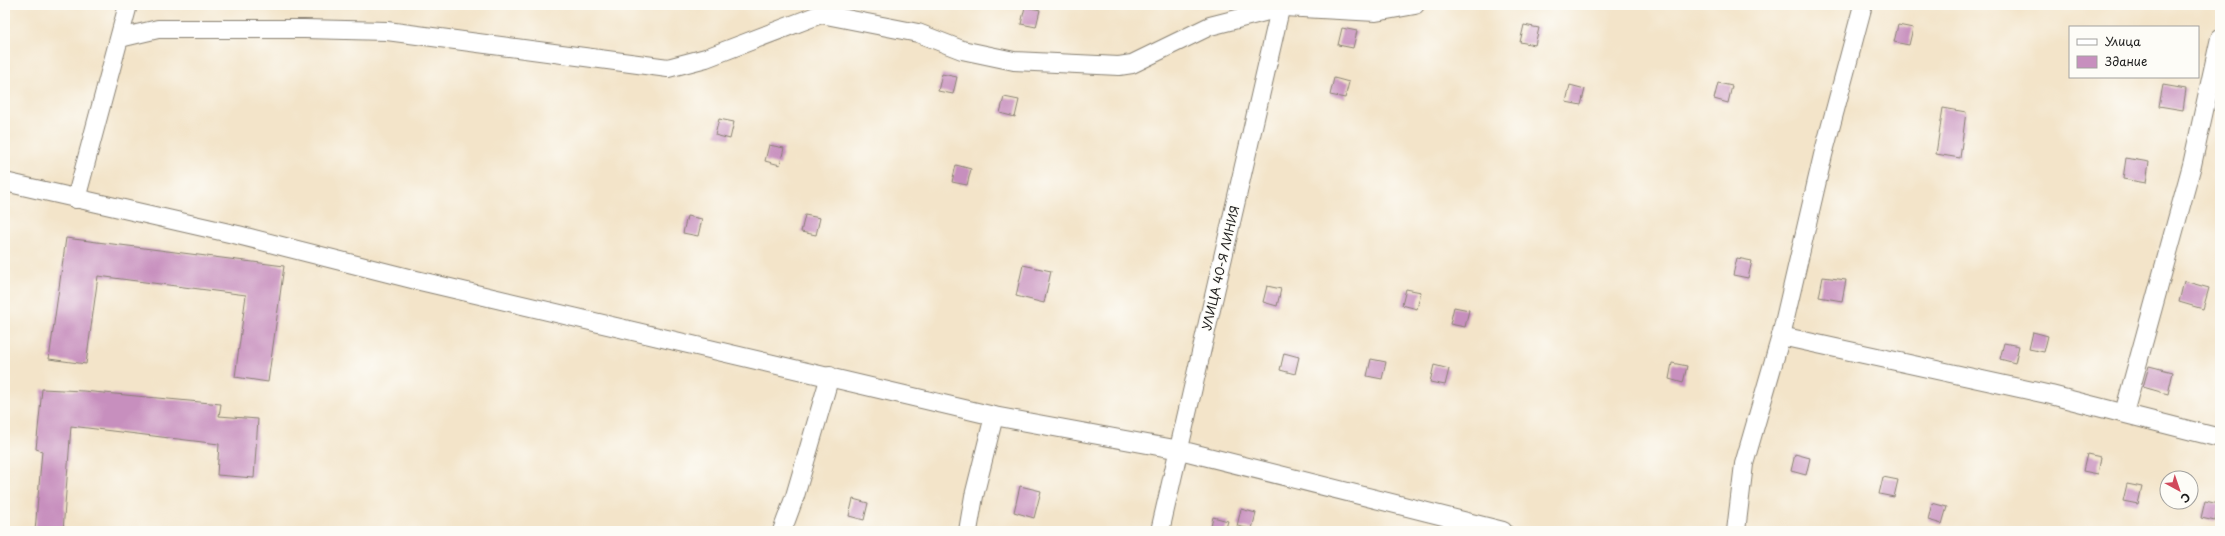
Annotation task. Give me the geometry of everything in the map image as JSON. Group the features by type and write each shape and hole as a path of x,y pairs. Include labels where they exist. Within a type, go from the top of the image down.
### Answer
{"street":[{"path":"76,199 128,5"},
{"path":"120,38 158,30 304,29 387,31 668,68 706,58 821,14 918,33 962,50 1014,61 1119,66 1132,64 1210,26 1280,6 1376,12 1415,5"},
{"path":"1736,531 1744,464 1781,336 1822,155 1863,5"},
{"name":"УЛИЦА 40-Я ЛИНИЯ","path":"1160,531 1180,450 1280,6"},
{"path":"2124,413 2192,165 2220,38"},
{"path":"5,182 238,234 416,280 830,376 994,416 1180,450 1497,530"},
{"path":"1781,336 2051,395 2220,438"},
{"path":"782,531 795,496 830,376"},
{"path":"968,531 974,496 994,416"}],"building":[{"path":"1025,7 1040,10 1036,27 1021,24"},
{"path":"1524,25 1539,28 1535,45 1520,42"},
{"path":"1898,25 1913,28 1909,45 1894,42"},
{"path":"1342,28 1357,31 1353,48 1338,45"},
{"path":"942,74 957,77 953,94 938,91"},
{"path":"1334,78 1349,82 1345,98 1330,95"},
{"path":"1718,83 1732,86 1728,103 1714,99"},
{"path":"1570,85 1585,89 1581,105 1566,102"},
{"path":"2163,85 2186,89 2183,110 2159,106"},
{"path":"1004,97 1019,100 1015,117 1000,113"},
{"path":"1943,108 1966,112 1960,158 1936,154"},
{"path":"719,119 734,122 730,139 715,135"},
{"path":"769,145 784,148 780,165 765,161"},
{"path":"2126,158 2149,162 2146,183 2123,179"},
{"path":"956,165 971,169 967,185 952,182"},
{"path":"805,215 820,218 816,235 801,232"},
{"path":"687,216 702,219 698,236 683,233"},
{"path":"66,238 284,266 268,382 235,377 246,295 98,276 86,364 49,359"},
{"path":"1737,258 1752,261 1748,278 1733,275"},
{"path":"1023,265 1051,271 1044,303 1016,296"},
{"path":"1823,277 1846,280 1842,301 1819,297"},
{"path":"2184,281 2209,288 2203,309 2179,302"},
{"path":"1267,286 1281,289 1277,306 1263,302"},
{"path":"1406,289 1421,292 1417,309 1402,305"},
{"path":"1454,307 1469,310 1465,327 1450,324"},
{"path":"2033,332 2048,336 2044,352 2029,349"},
{"path":"2004,343 2019,346 2015,363 2000,359"},
{"path":"1284,353 1299,357 1295,374 1280,370"},
{"path":"1371,359 1386,362 1382,379 1367,376"},
{"path":"1672,363 1687,366 1683,383 1669,379"},
{"path":"1434,365 1449,369 1445,385 1430,382"},
{"path":"2149,366 2173,372 2168,394 2143,387"},
{"path":"42,389 83,391 221,404 219,416 258,419 254,478 217,475 219,444 71,426 63,531 35,531 42,451 36,449"},
{"path":"1795,454 1810,458 1806,475 1791,471"},
{"path":"2087,454 2101,457 2098,474 2083,471"},
{"path":"1883,477 1898,480 1894,497 1879,494"},
{"path":"2127,484 2142,487 2138,504 2123,501"},
{"path":"1020,486 1041,491 1034,518 1014,512"},
{"path":"853,499 868,503 864,520 849,516"},
{"path":"2205,501 2219,504 2215,521 2201,518"},
{"path":"1932,503 1947,507 1942,524 1928,520"},
{"path":"1241,509 1256,513 1252,529 1237,526"},
{"path":"1213,517 1228,521 1225,531 1210,531"}]}
